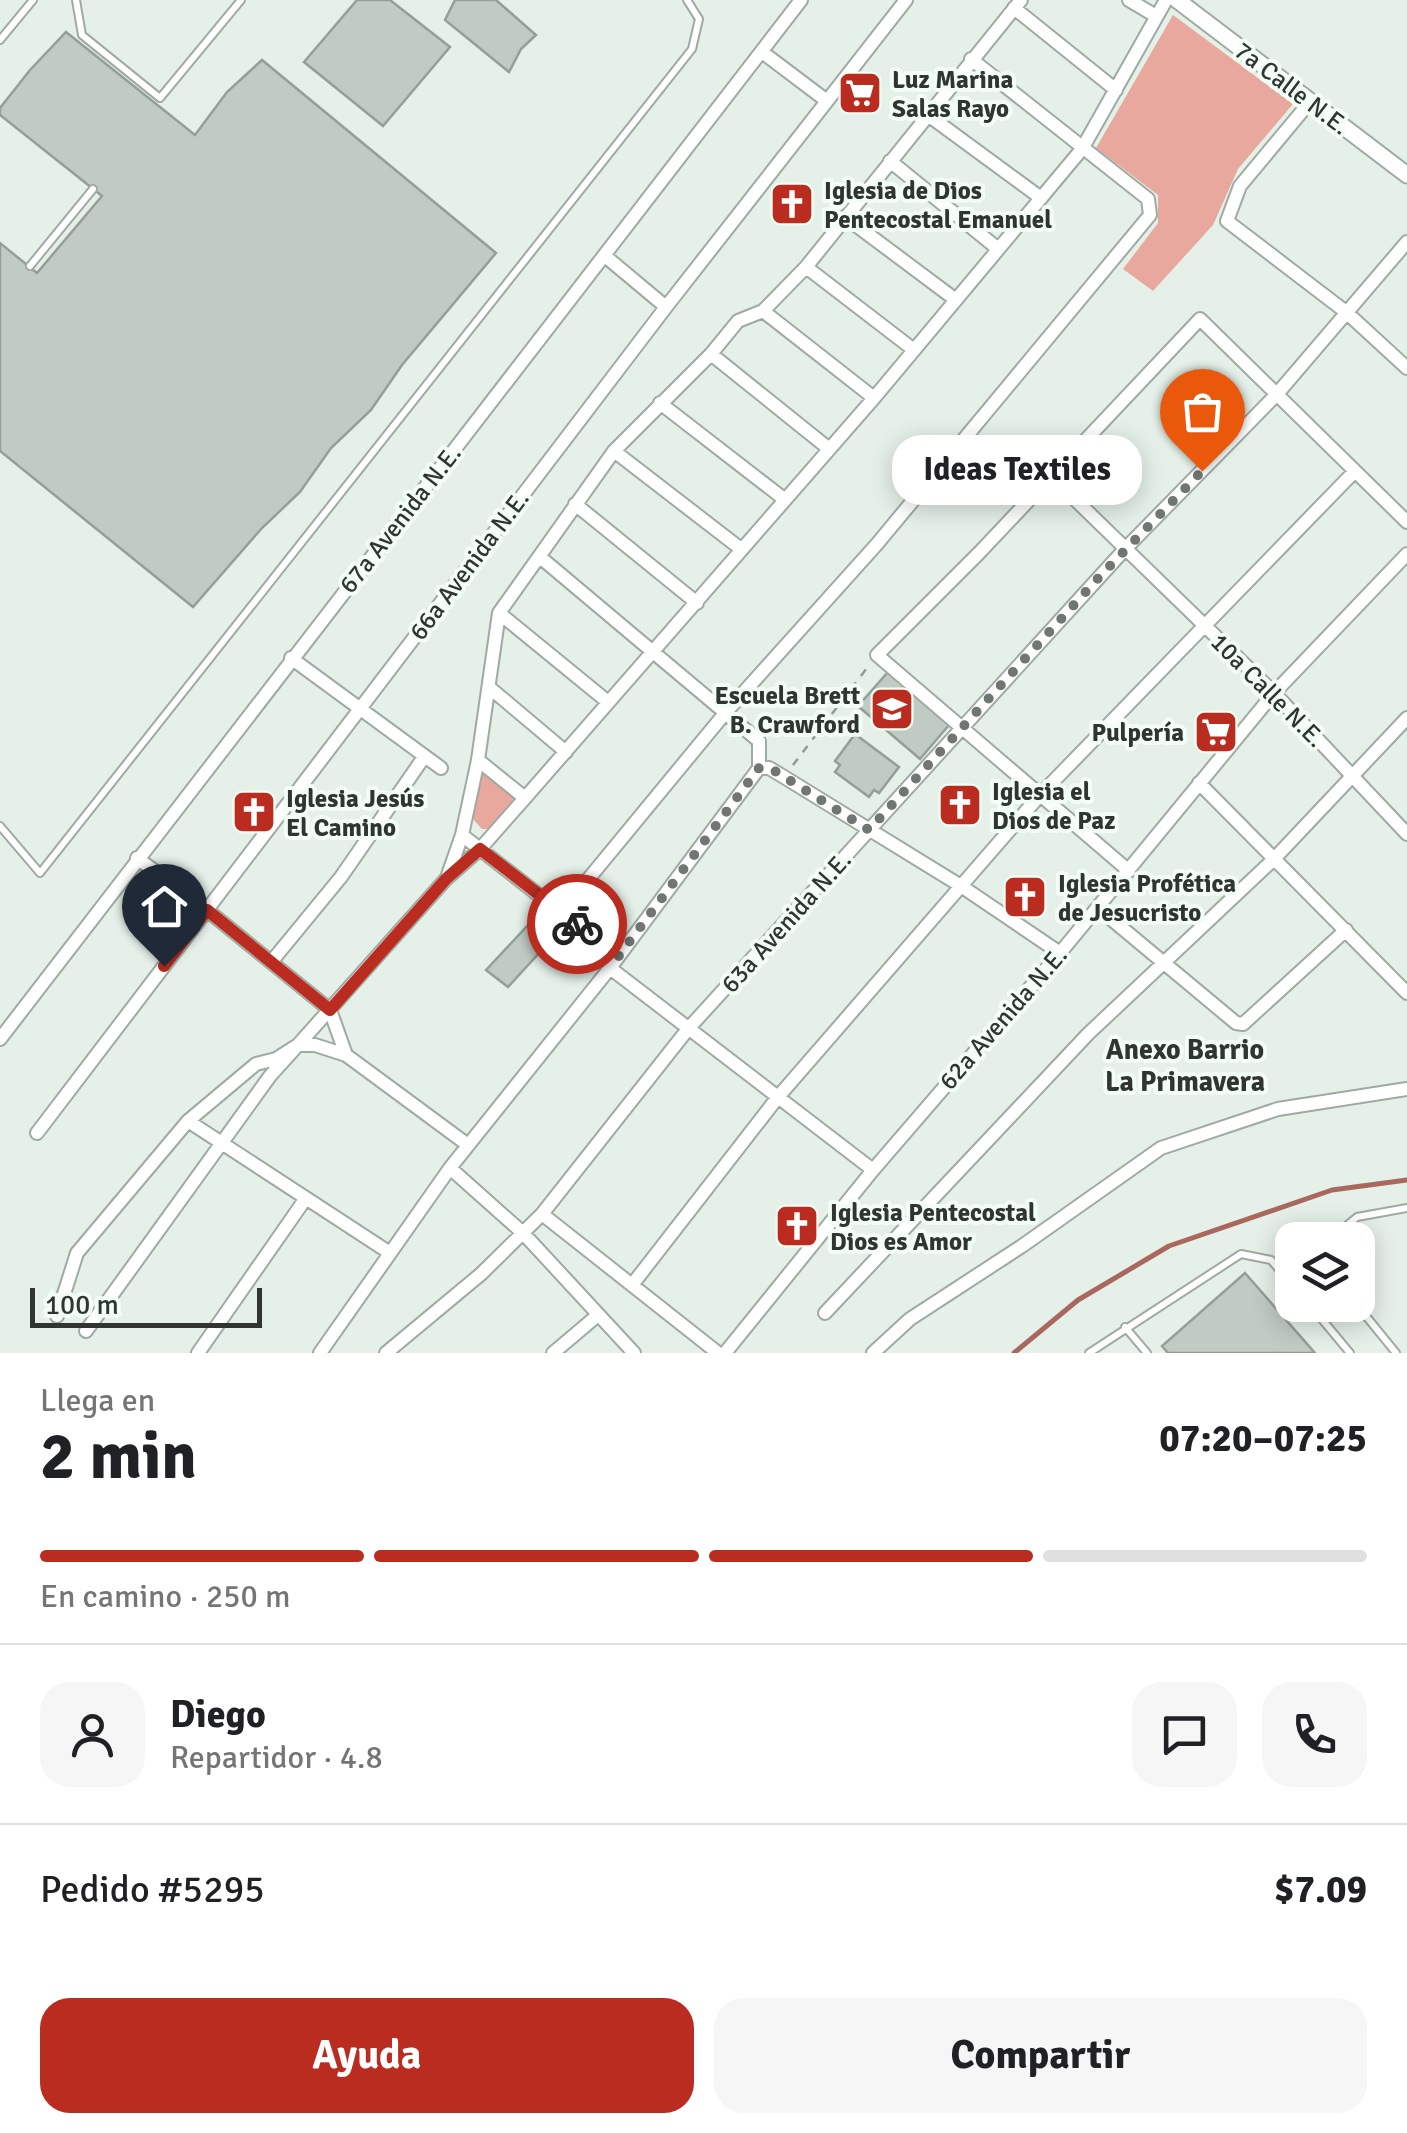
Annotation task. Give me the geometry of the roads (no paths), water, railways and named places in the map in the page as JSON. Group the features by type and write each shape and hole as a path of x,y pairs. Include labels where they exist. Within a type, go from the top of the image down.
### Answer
{"street":[{"name":"67a Avenida N.E.","path":"0,1039 801,0"},
{"name":"66a Avenida N.E.","path":"37,1134 666,307 906,0"},
{"path":"1130,0 1156,16"},
{"path":"86,1331 221,1142 298,1045 322,1004 480,849 874,398 1082,149 1166,0"},
{"name":"7a Calle N.E.","path":"1177,0 1407,175"},
{"path":"446,879 462,835 478,760 499,612 614,451 738,322 763,311 806,267 1018,4 1116,90"},
{"path":"762,52 827,101"},
{"path":"562,911 726,712 877,544 1150,215 1148,200 971,59"},
{"path":"1309,103 1240,186 1228,221 1346,312 1407,368"},
{"path":"928,115 1040,198"},
{"path":"890,162 997,248"},
{"path":"845,217 956,300"},
{"name":"63a Avenida N.E.","path":"386,1353 481,1274 542,1214 688,1029 1126,548 1277,394 1407,242"},
{"path":"604,256 666,307"},
{"path":"806,267 914,350"},
{"path":"763,311 874,398"},
{"path":"1129,870 877,655 1200,319 1407,522"},
{"path":"711,354 828,448"},
{"path":"660,403 784,500"},
{"path":"614,451 741,549"},
{"path":"632,1285 778,1097 1040,795 1355,471"},
{"name":"10a Calle N.E.","path":"1052,476 1274,693 1407,834"},
{"path":"576,504 697,603"},
{"name":"62a Avenida N.E.","path":"722,1353 1274,693 1407,554"},
{"path":"320,1353 450,1168 614,963 759,768 759,741 540,556"},
{"path":"499,612 608,702"},
{"path":"291,658 440,768"},
{"path":"490,688 566,752"},
{"path":"825,1312 1074,1048 1274,859 1407,718"},
{"path":"272,961 341,877 424,757"},
{"path":"478,760 525,798"},
{"path":"759,768 770,768 1060,953"},
{"path":"1198,783 1407,993"},
{"path":"462,835 562,911 688,1029 873,1170"},
{"path":"137,858 322,1004 346,1055"},
{"path":"1098,908 1236,1023 1243,1024 1346,930"},
{"path":"57,1316 77,1253 188,1121 256,1064 298,1045 315,1044 346,1055 468,1145"},
{"path":"873,1353 910,1318 1022,1246 1161,1148 1278,1109 1407,1089"},
{"path":"188,1121 390,1253"},
{"path":"450,1168 523,1233 634,1353"},
{"path":"198,1353 306,1198"},
{"path":"542,1214 722,1353"},
{"path":"552,1353 598,1315"}],"lane":[{"path":"0,40 33,0"},
{"path":"76,0 82,35 158,100 241,0"},
{"path":"0,826 40,873 692,49 699,19 687,0"},
{"path":"30,266 93,189"},
{"path":"1351,1222 1357,1217 1407,1208"},
{"path":"1089,1353 1242,1254 1275,1264"},
{"path":"1324,1322 1350,1353"},
{"path":"1371,1322 1396,1353"},
{"path":"1125,1327 1147,1353"}],"waterway":[{"path":"1014,1353 1078,1300 1169,1246 1332,1190 1407,1180"}],"place":[{"name":"Luz Marina Salas Rayo","path":"860,93"},
{"name":"Iglesia de Dios Pentecostal Emanuel","path":"792,204"},
{"name":"Ideas Textiles","path":"1202,471"},
{"name":"Escuela Brett B. Crawford","path":"892,709"},
{"name":"Pulpería","path":"1216,732"},
{"name":"Iglesia el Dios de Paz","path":"960,805"},
{"name":"Iglesia Jesús El Camino","path":"254,812"},
{"name":"Iglesia Profética de Jesucristo","path":"1025,897"},
{"name":"Iglesia Pentecostal Dios es Amor","path":"797,1226"}],"district":[{"name":"Anexo Barrio La Primavera","path":"1185,1066"}]}
